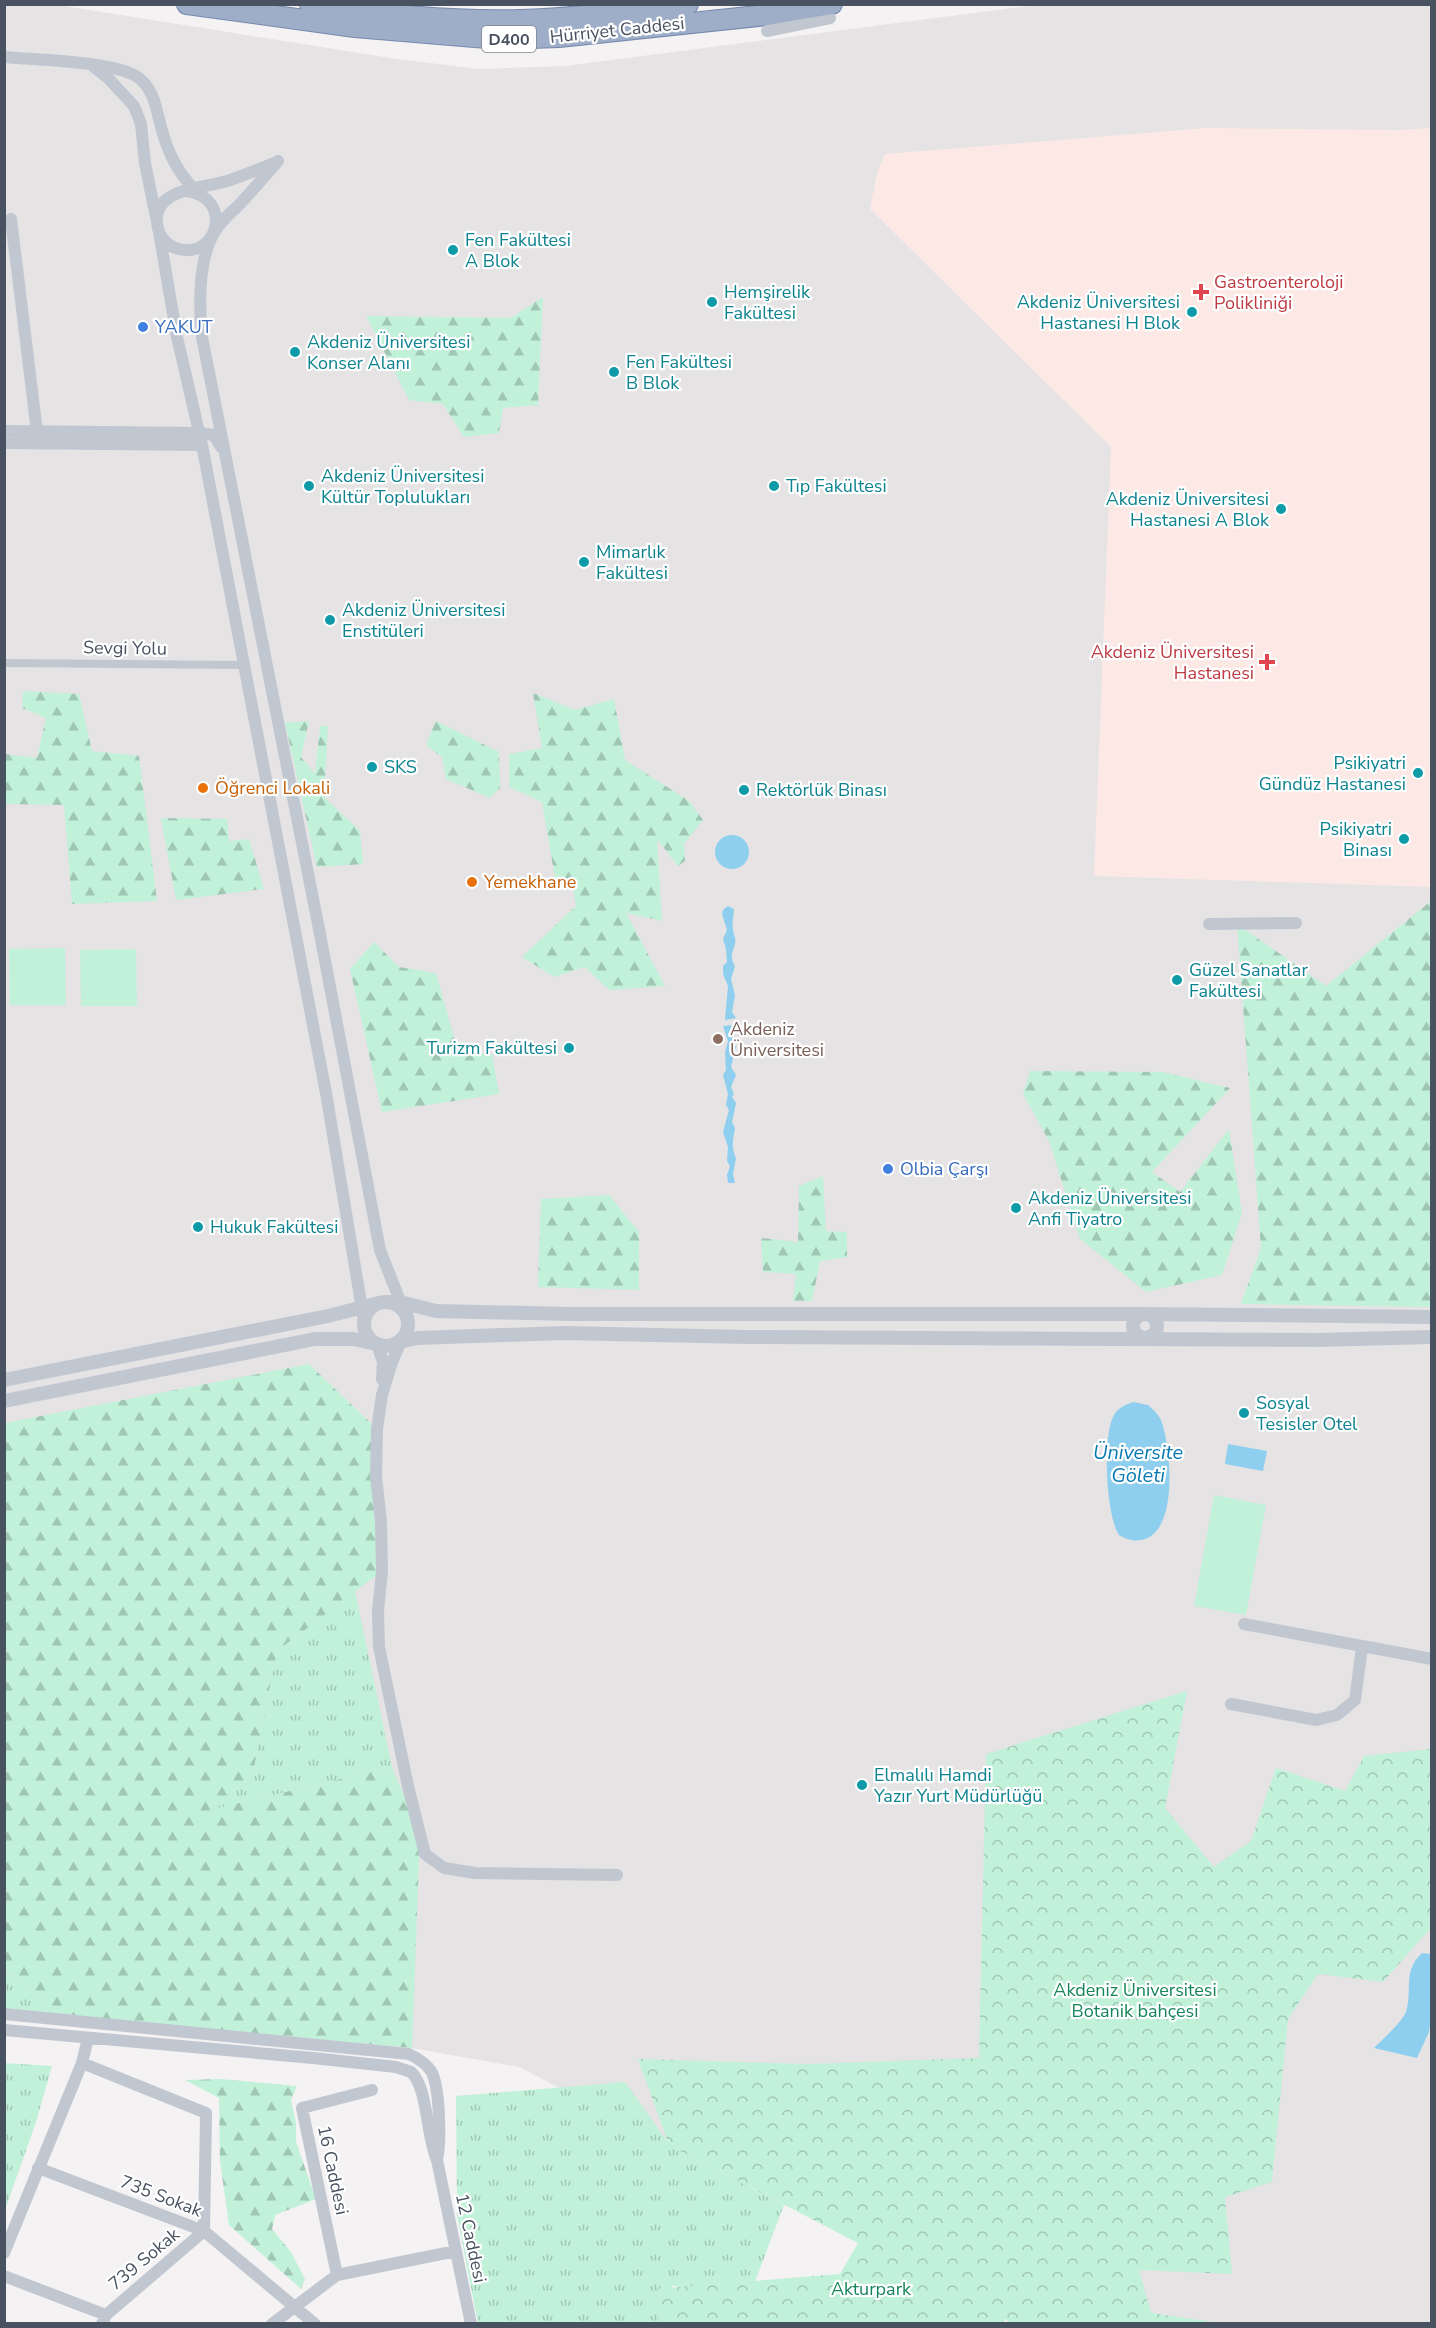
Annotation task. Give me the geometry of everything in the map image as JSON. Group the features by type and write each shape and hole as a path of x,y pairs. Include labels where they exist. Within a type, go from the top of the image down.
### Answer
{"highway":[{"name":"Hürriyet Caddesi","path":"187,4 355,27 499,39 579,35 767,15 831,11"},
{"path":"310,4 428,18 521,20 688,4"}],"street":[{"path":"767,31 831,11"},
{"path":"4,57 92,65 123,70 139,77 148,87 171,159 192,191 212,205 216,214 214,233 205,262 199,314 202,337 380,1250 399,1307 408,1323 392,1362 382,1395 376,1429 376,1476 381,1522 379,1647 408,1786 425,1854 444,1868 475,1873 617,1875"},
{"path":"92,65 108,78 134,106 141,124 145,163 177,337 201,439 367,1311 367,1335 377,1344 383,1362 382,1395"},
{"path":"278,161 224,219 208,242 190,250 181,250 171,246 158,227 162,204 177,192 192,191 229,181 278,161"},
{"path":"11,219 37,432"},
{"path":"4,431 201,439"},
{"path":"4,443 201,439 214,435 218,440 230,475"},
{"name":"Sevgi Yolu","path":"4,663 244,666"},
{"path":"1209,924 1296,923"},
{"path":"4,1380 367,1311 399,1307 436,1311 570,1314 1145,1314 1425,1317 1417,1337"},
{"path":"1145,1314 1154,1318 1157,1326 1154,1335 1145,1339"},
{"path":"4,1401 315,1339 353,1339 391,1345 401,1340 418,1338 564,1333 748,1337 1316,1340 1431,1337"},
{"path":"1244,1624 1431,1659"},
{"path":"1231,1704 1316,1720 1337,1715 1355,1700 1362,1647"},
{"path":"4,2014 409,2054 424,2063 431,2071 436,2084 440,2148 437,2160"},
{"path":"4,2030 404,2068 419,2081 431,2148 437,2160"},
{"path":"4,2253 82,2063 88,2038"},
{"name":"739 Sokak","path":"82,2063 206,2113 204,2231 104,2319"},
{"name":"16 Caddesi","path":"337,2274 302,2108 372,2090"},
{"name":"12 Caddesi","path":"437,2160 471,2324"},
{"name":"735 Sokak","path":"38,2168 204,2231 315,2324"},
{"path":"272,2324 337,2274 456,2251"},
{"path":"4,2276 104,2319"}],"shaded area":[{"name":"Akdeniz Üniversitesi","path":"4,5 58,5 397,59 479,69 565,66 1036,5 1431,5 1431,2323 1013,2323 519,2067 412,2048 5,2010"},
{"name":"Akdeniz Üniversitesi Hastanesi","path":"1206,128 1399,130 1431,128 1431,887 1094,876 1111,447 870,209 877,173 885,154"}],"green space":[{"path":"543,297 538,405 503,408 499,433 464,437 443,404 409,400 366,316 511,318"},
{"path":"23,691 79,694 92,751 139,756 157,901 72,904 64,805 5,804 5,754 37,758 46,718 22,708"},
{"path":"533,693 575,710 614,699 625,760 689,801 703,820 684,844 685,861 678,866 657,839 662,921 626,913 665,986 609,990 585,967 554,977 522,957 576,906 573,886 556,884 542,802 509,787 509,754 542,748"},
{"path":"309,721 301,757 315,774 320,726 328,726 324,797 360,831 363,864 317,867 285,723"},
{"path":"436,721 499,752 500,788 490,798 446,779 442,757 426,745"},
{"path":"161,818 227,819 229,841 249,839 264,889 176,900"},
{"path":"1431,901 1431,1307 1241,1304 1261,1248 1237,924 1326,986"},
{"path":"374,942 399,967 436,973 458,1051 492,1054 499,1094 382,1112 350,969"},
{"path":"65,948 66,1005 10,1005 9,949"},
{"path":"136,949 137,1006 81,1006 80,950"},
{"path":"1030,1071 1162,1072 1230,1088 1152,1172 1180,1192 1229,1129 1242,1213 1222,1275 1146,1292 1080,1239 1049,1141 1023,1094"},
{"path":"823,1176 826,1231 847,1232 847,1257 820,1261 812,1301 793,1301 796,1274 763,1272 761,1238 798,1242 799,1186"},
{"path":"609,1195 639,1232 639,1290 538,1287 541,1199"},
{"path":"309,1364 377,1429 382,1571 277,1651 252,1777 209,1810 392,1767 420,1834 412,2048 47,2014 40,1995 5,1970 5,1423"},
{"path":"1214,1495 1266,1505 1246,1615 1194,1606"},
{"path":"355,1591 392,1767 207,1811 252,1777 277,1651"},
{"name":"Akdeniz Üniversitesi Botanik bahçesi","path":"1187,1691 1165,1808 1214,1867 1251,1841 1276,1768 1345,1791 1364,1756 1431,1749 1432,1923 1429,1930 1383,1982 1318,1974 1288,2019 1272,2182 1225,2197 1232,2274 1139,2270 1151,2313 1221,2323 1013,2324 1004,2319 1005,2323 659,2323 656,2289 840,2274 858,2243 669,2145 638,2059 808,2064 979,2058 986,1754"},
{"path":"4,1970 40,1995 47,2014 5,2010"},
{"path":"5,2063 52,2066 36,2122 5,2210"},
{"path":"221,2079 297,2086 291,2100 296,2123 296,2142 316,2199 275,2215 272,2229 291,2252 305,2279 301,2289 229,2225 220,2161 219,2098 185,2080"},
{"path":"625,2082 670,2145 784,2205 742,2316 673,2285 667,2323 478,2323 457,2215 456,2096"}],"water":[{"path":"732,835 744,840 749,852 744,864 732,869 720,864 715,852 720,840"},
{"path":"728,906 734,909 735,942 732,958 735,966 731,979 735,995 732,1012 736,1018 725,1020 728,986 723,974 723,966 727,962 723,939 727,930 722,914"},
{"path":"733,1025 731,1032 736,1047 731,1067 736,1075 731,1087 734,1094 732,1097 736,1103 732,1122 735,1128 733,1147 736,1158 733,1174 735,1183 728,1183 727,1175 730,1166 727,1161 728,1147 723,1132 729,1110 726,1105 728,1094 723,1075 726,1070 725,1052 728,1041 723,1026"},
{"name":"Üniversite Göleti","path":"1133,1402 1148,1405 1160,1418 1168,1451 1169,1469 1167,1505 1163,1520 1156,1532 1145,1539 1138,1540 1119,1535 1111,1511 1107,1475 1110,1425 1118,1410"},
{"path":"1228,1444 1267,1451 1263,1471 1225,1464"},
{"path":"1422,1953 1431,1954 1432,2010 1429,2032 1417,2058 1374,2048 1404,2016 1408,2004 1412,1967"}],"place":[{"name":"Fen Fakültesi A Blok","path":"453,250"},
{"name":"Gastroenteroloji Polikliniği","path":"1201,292"},
{"name":"Hemşirelik Fakültesi","path":"712,302"},
{"name":"Akdeniz Üniversitesi Hastanesi H Blok","path":"1192,312"},
{"name":"YAKUT","path":"143,327"},
{"name":"Akdeniz Üniversitesi Konser Alanı","path":"295,352"},
{"name":"Fen Fakültesi B Blok","path":"614,372"},
{"name":"Akdeniz Üniversitesi Kültür Toplulukları","path":"309,486"},
{"name":"Tıp Fakültesi","path":"774,486"},
{"name":"Akdeniz Üniversitesi Hastanesi A Blok","path":"1281,509"},
{"name":"Mimarlık Fakültesi","path":"584,562"},
{"name":"Akdeniz Üniversitesi Enstitüleri","path":"330,620"},
{"name":"Akdeniz Üniversitesi Hastanesi","path":"1267,662"},
{"name":"SKS","path":"372,767"},
{"name":"Psikiyatri Gündüz Hastanesi","path":"1418,773"},
{"name":"Öğrenci Lokali","path":"203,788"},
{"name":"Rektörlük Binası","path":"744,790"},
{"name":"Psikiyatri Binası","path":"1404,839"},
{"name":"Yemekhane","path":"472,882"},
{"name":"Güzel Sanatlar Fakültesi","path":"1177,980"},
{"name":"Akdeniz Üniversitesi","path":"718,1039"},
{"name":"Turizm Fakültesi","path":"569,1048"},
{"name":"Olbia Çarşı","path":"888,1169"},
{"name":"Akdeniz Üniversitesi Anfi Tiyatro","path":"1016,1208"},
{"name":"Hukuk Fakültesi","path":"198,1227"},
{"name":"Sosyal Tesisler Otel","path":"1244,1413"},
{"name":"Elmalılı Hamdi Yazır Yurt Müdürlüğü","path":"862,1785"}],"park label":[{"name":"Akturpark","path":"871,2289"}]}
